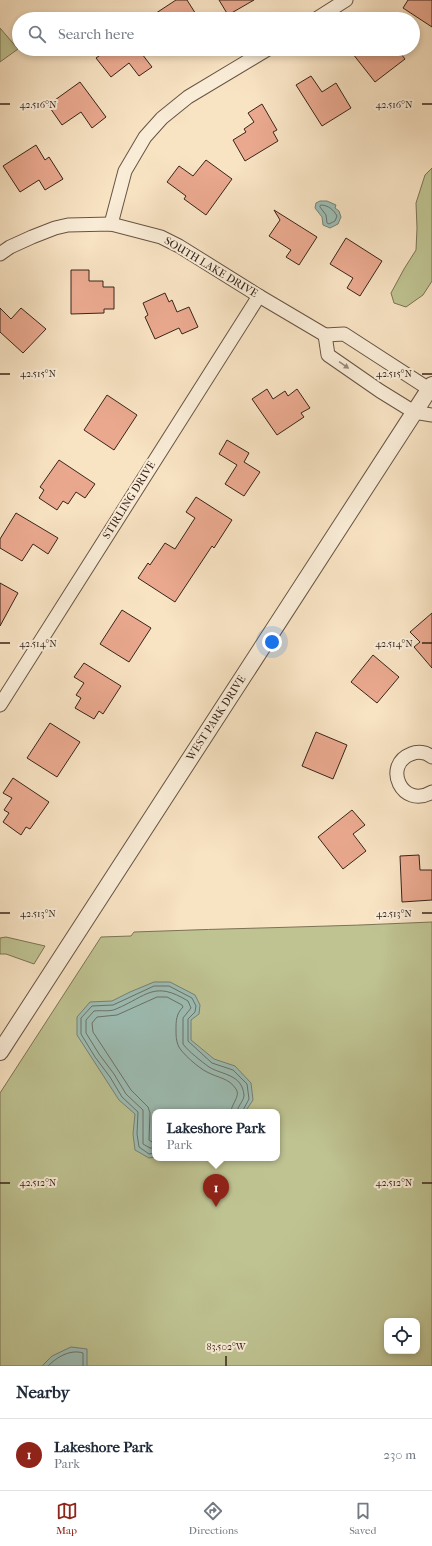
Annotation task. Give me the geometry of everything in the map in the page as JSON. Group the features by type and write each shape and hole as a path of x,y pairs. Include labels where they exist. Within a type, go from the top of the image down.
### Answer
{"street":[{"path":"327,12 346,0"},
{"path":"112,224 125,171 145,137 162,118 188,97 256,56"},
{"name":"SOUTH LAKE DRIVE","path":"0,254 32,236 55,228 82,224 112,224 161,237 179,246 325,335"},
{"name":"STIRLING DRIVE","path":"0,704 259,296"},
{"path":"431,389 344,334 325,335 328,355 380,391 414,412 432,415"},
{"name":"WEST PARK DRIVE","path":"0,1052 414,412 431,389"},
{"path":"431,754 416,752 409,755 399,765 397,779 400,786 410,795 425,796 432,792"}],"green space":[{"path":"0,28 12,42 12,53 0,62"},
{"path":"432,168 432,281 423,295 406,307 394,303 391,293 416,250 416,203 425,175"},
{"path":"432,922 432,1366 0,1366 0,1093 101,937 131,936 134,932"},
{"path":"6,937 45,946 34,964 6,954 0,954 0,938"}],"water":[{"path":"320,201 327,201 336,205 335,208 339,211 341,217 338,224 330,228 323,225 322,217 315,208 316,203"},
{"path":"154,982 170,982 195,995 200,1005 199,1014 191,1020 191,1040 214,1059 235,1066 251,1083 253,1100 247,1109 152,1109 152,1158 149,1158 135,1150 133,1134 135,1114 119,1100 77,1035 77,1017 90,1002 112,1001"},
{"path":"71,1347 87,1349 87,1366 42,1366 52,1356"}],"building":[{"path":"176,0 187,0 195,12 158,12"},
{"path":"219,0 254,0 233,12 226,12"},
{"path":"408,0 432,0 432,27 420,19 420,12 409,12 403,8"},
{"path":"99,56 144,56 152,67 139,76 129,63 111,77 96,58"},
{"path":"355,56 403,56 405,59 375,82"},
{"path":"311,76 322,92 336,83 351,108 322,126 296,85"},
{"path":"80,82 106,117 92,128 81,112 62,125 48,105"},
{"path":"262,104 277,130 273,132 278,141 245,161 233,140 246,132 244,129 254,122 248,113"},
{"path":"36,145 45,160 49,157 63,179 45,190 39,180 20,192 3,166"},
{"path":"206,160 232,179 206,215 184,199 186,196 167,182 179,166 193,176"},
{"path":"274,210 317,237 299,265 286,257 291,250 269,236 280,220"},
{"path":"346,238 382,261 360,296 347,288 353,278 330,264"},
{"path":"71,270 89,270 89,281 103,281 103,287 114,287 114,309 104,309 104,313 71,314"},
{"path":"165,293 169,302 172,300 177,312 189,307 198,327 182,334 179,328 155,339 145,317 148,315 143,303"},
{"path":"0,308 11,319 21,308 46,329 23,353 0,332"},
{"path":"267,389 273,399 285,391 288,396 297,389 310,408 301,413 304,417 277,435 252,399"},
{"path":"107,395 137,415 114,450 84,430"},
{"path":"227,440 249,453 244,462 260,472 244,496 225,484 237,465 219,454"},
{"path":"59,460 95,484 85,498 76,492 68,504 63,501 57,510 39,498 44,490 40,487"},
{"path":"196,497 232,520 214,548 212,546 175,602 138,578 148,563 150,565 165,543 175,549 195,518 186,512"},
{"path":"16,513 58,538 48,554 33,544 22,561 0,548 0,539"},
{"path":"0,583 18,593 0,626"},
{"path":"122,610 151,628 129,662 100,644"},
{"path":"432,613 432,668 414,647 420,642 410,632"},
{"path":"373,655 399,677 377,703 351,682"},
{"path":"84,663 121,686 103,714 99,711 94,719 75,708 81,698 76,695 84,683 74,677"},
{"path":"50,723 80,742 57,777 27,758"},
{"path":"316,732 347,745 333,779 302,766"},
{"path":"13,778 49,802 30,829 26,827 21,835 3,822 9,813 4,810 12,798 3,793"},
{"path":"352,810 365,825 353,834 366,851 343,869 318,837"},
{"path":"419,855 420,870 432,870 432,900 402,902 400,856"}],"place":[{"name":"Lakeshore Park","path":"216,1207"}]}
